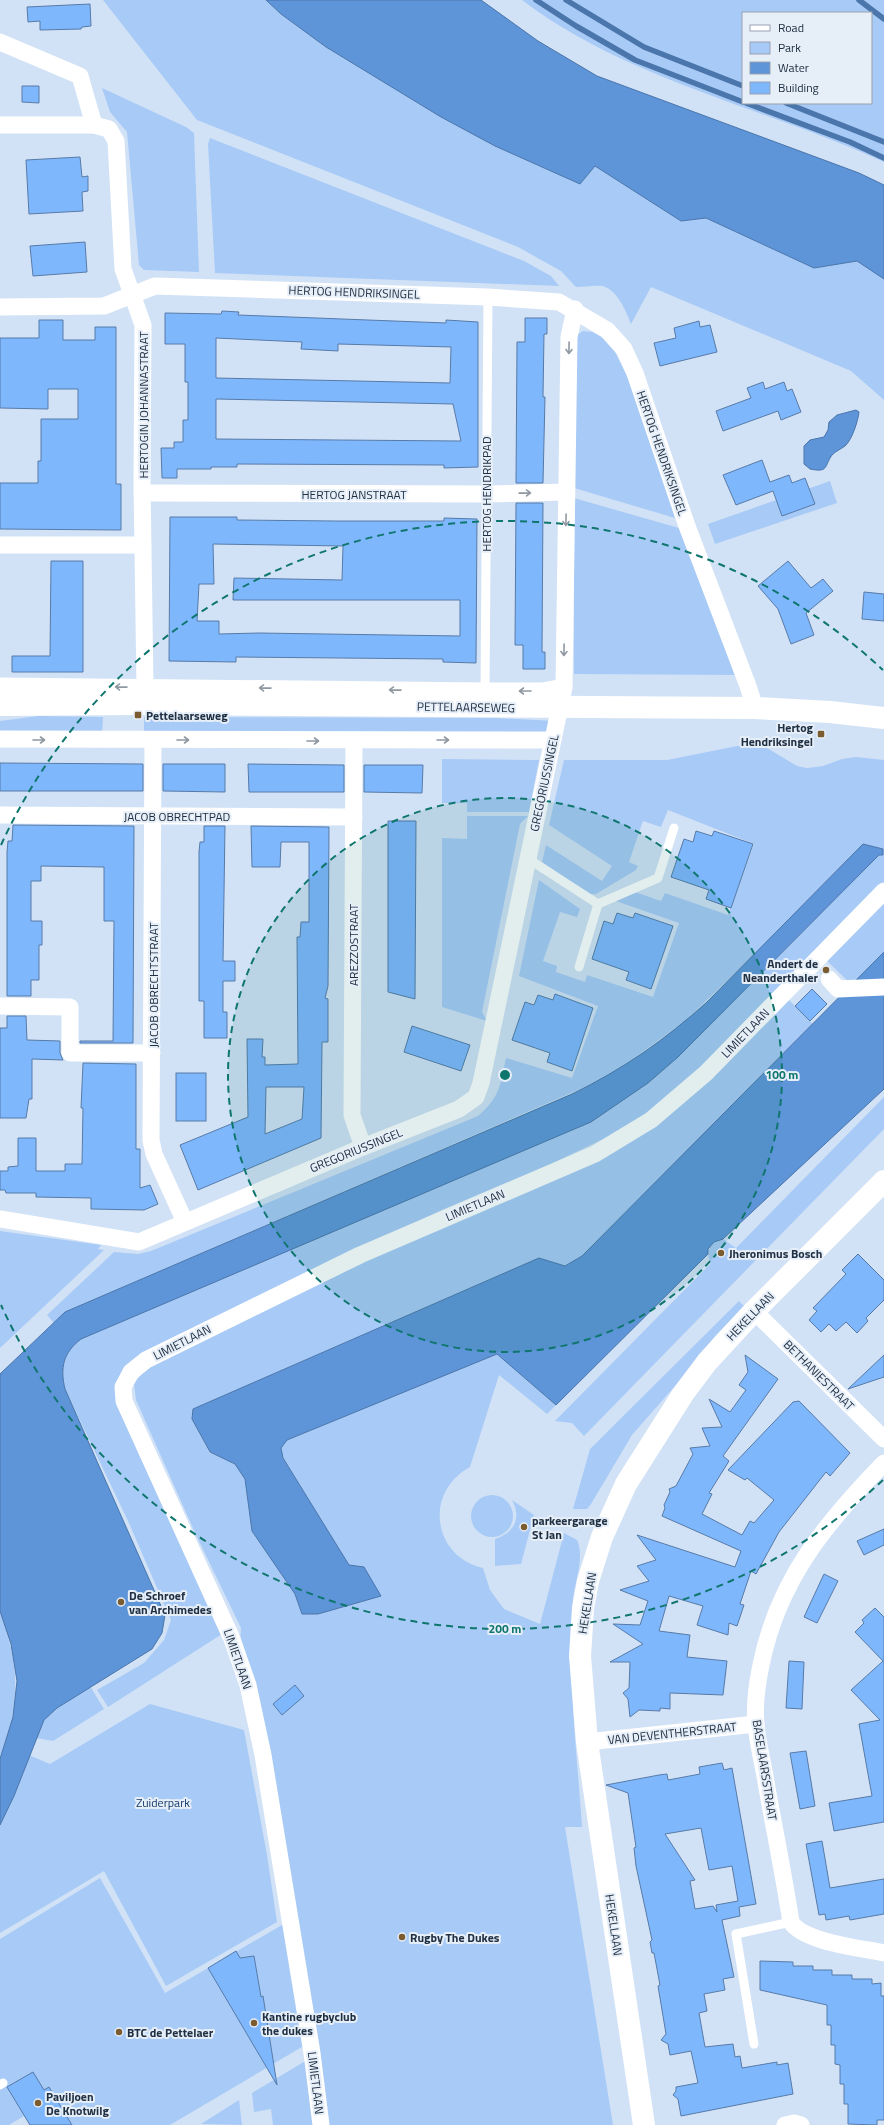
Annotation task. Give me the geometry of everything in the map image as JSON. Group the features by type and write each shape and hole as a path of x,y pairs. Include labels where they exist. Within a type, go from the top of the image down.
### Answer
{"main road":[{"name":"PETTELAARSEWEG","path":"0,705 139,704 559,708 755,708 830,712 884,718"},
{"name":"HEKELLAAN","path":"644,2125 587,1742 580,1656 581,1630 588,1581 602,1537 626,1484 683,1394 707,1362 754,1311 884,1181"}],"street":[{"name":"HERTOGIN JOHANNASTRAAT","path":"0,42 80,76 102,127 116,141 123,269 143,325 142,493 145,687"},
{"path":"0,125 102,127"},
{"name":"HERTOG HENDRIKSINGEL","path":"0,307 104,306 155,286 488,297 559,302 575,310 607,330 624,348 687,526 755,708"},
{"path":"559,708 564,687 569,337 575,310"},
{"name":"HERTOG JANSTRAAT","path":"142,493 486,494 566,492"},
{"path":"0,544 143,545"},
{"name":"PETTELAARSEWEG","path":"0,686 485,691 542,691 564,687"},
{"name":"GREGORIUSSINGEL","path":"0,1219 139,1242 362,1147 459,1109 476,1097 481,1083 511,945 527,858 559,708"},
{"path":"0,739 354,741 553,740"},
{"name":"JACOB OBRECHTSTRAAT","path":"153,740 151,1140 154,1154 185,1222"},
{"name":"AREZZOSTRAAT","path":"354,741 352,1115 362,1147"},
{"name":"JACOB OBRECHTPAD","path":"0,815 354,817"},
{"name":"LIMIETLAAN","path":"321,2125 312,2053 263,1755 248,1685 232,1639 124,1401 123,1387 132,1372 146,1360 197,1334 360,1255 595,1154 651,1120 706,1073 884,891"},
{"path":"834,984 884,987"},
{"path":"0,1006 70,1007 70,1053 152,1053"},
{"name":"BETHANIESTRAAT","path":"754,1311 884,1439"},
{"name":"BASELAARSSTRAAT","path":"792,1922 756,1724 756,1688 764,1647 778,1610 796,1570 818,1537 848,1500 884,1463"},
{"name":"VAN DEVENTHERSTRAAT","path":"587,1742 756,1724"},
{"path":"792,1922 795,1929 821,1939 884,1953"},
{"path":"785,2125 794,2123 802,2125"}],"lane":[{"name":"HERTOG HENDRIKPAD","path":"485,691 488,297"},
{"path":"579,967 598,904 658,878 674,828"},
{"path":"527,858 598,904"},
{"path":"754,2044 736,1934 792,1922"}],"green space":[{"path":"103,0 266,0 281,14 326,47 441,117 495,146 580,184 595,166 681,221 706,218 814,268 857,261 884,279 884,400 851,371 651,287 631,324 620,301 612,291 607,288 602,286 576,287 561,271 518,247 197,120"},
{"path":"522,0 884,0 884,162 839,143 651,72 605,51 562,27"},
{"path":"102,88 186,127 194,133 199,272 144,270 139,265 127,132 110,112"},
{"path":"210,138 524,261 551,276 559,286 215,273 208,144"},
{"path":"583,331 592,332 603,338 615,352 627,376 675,518 574,488 577,335"},
{"path":"830,481 837,503 715,544 708,524"},
{"path":"574,498 679,528 736,675 574,674"},
{"path":"38,716 103,717 102,734 0,733 0,721"},
{"path":"144,717 496,718 555,721 556,735 144,734"},
{"path":"737,746 767,748 797,766 807,768 823,766 842,759 856,757 884,760 884,884 695,1073 644,1115 603,1139 553,1163 444,1209 342,1257 123,1377 222,1634 108,1707 97,1690 144,1663 164,1640 171,1620 128,1521 65,1389 63,1368 67,1355 75,1344 81,1339 591,1122 648,1083 678,1057 879,855 883,855 863,844 759,950 685,1021 619,1069 601,1080 65,1312 54,1323 47,1315 114,1252 138,1254 151,1251 478,1116 495,1097 500,1084 506,1058 572,1078 598,1006 519,976 539,880 580,909 577,917 560,912 543,961 557,966 556,972 585,982 587,975 653,997 679,923 613,900 635,892 661,901 665,893 728,915 754,844 668,810 661,827 643,821 629,862 638,866 636,870 596,894 588,894 542,862 546,845 602,881 612,866 549,825 564,760 667,760"},
{"path":"442,759 539,760 529,812 467,812 467,803 442,803"},
{"path":"467,816 528,816 520,824 482,1012 487,1021 442,1007 442,838 467,839"},
{"path":"884,904 884,952 852,985 827,961"},
{"path":"789,1000 813,1024 582,1256 565,1266 539,1258 193,1409 192,1419 209,1452 235,1464 245,1479 252,1531 295,1594 302,1614 332,1610 380,1596 349,1565 283,1458 281,1448 287,1440 497,1354 556,1405 547,1414 499,1375 470,1467 455,1478 445,1492 440,1507 440,1522 444,1537 453,1551 466,1561 483,1568 490,1590 504,1609 540,1624 564,1533 577,1540 580,1562 573,1599 571,1656 573,1713 582,1827 565,1827 613,2125 325,2125 312,2041 170,2125 30,2125 24,2116 9,2125 0,2125 0,1939 100,1878 165,1993 294,1918 240,1643 241,1628 196,1535 136,1400 134,1384 145,1369 346,1264 593,1160 711,1077"},
{"path":"884,1097 884,1129 584,1436 572,1423 555,1421 711,1263 708,1252 714,1242 723,1239 736,1248"},
{"path":"0,1231 101,1245 98,1249 104,1250 0,1348"},
{"path":"739,1301 744,1306 715,1336 675,1386 632,1435 591,1504 587,1509 573,1509 590,1449"},
{"path":"488,1495 496,1495 504,1498 510,1504 513,1516 510,1528 504,1534 496,1537 488,1537 480,1534 474,1528 471,1520 471,1512 474,1504 480,1498"},
{"path":"512,1500 534,1515 521,1564 495,1566 495,1539 507,1533 511,1529 516,1519 515,1507"},
{"name":"Zuiderpark","path":"0,1611 14,1662 15,1674 15,1700 13,1715 5,1745 50,1764 150,1704 244,1730 267,1855 277,1922 166,1986 104,1871 0,1933"},
{"path":"90,1686 104,1709 53,1741 36,1738 44,1720 57,1708"},
{"path":"307,2060 315,2125 273,2125 271,2109 254,2112 252,2093"},
{"path":"239,2100 242,2125 201,2124"}],"water":[{"path":"266,0 481,0 538,41 597,76 859,173 884,185 884,279 857,261 814,268 706,218 681,221 595,166 580,184 495,146 441,117 326,47 281,14"},
{"path":"856,410 859,412 854,430 848,443 832,455 825,468 820,470 810,469 804,464 804,446 810,440 824,437 828,430 829,422 837,415"},
{"path":"863,844 883,849 883,855 879,855 678,1057 648,1083 591,1122 81,1339 75,1344 64,1361 63,1374 65,1389 165,1615 162,1633 152,1649 57,1708 44,1720 14,1796 0,1825 0,1759 13,1717 17,1681 11,1644 0,1611 0,1374 65,1312 572,1094 626,1064 676,1029 707,1002"},
{"path":"884,952 884,1089 723,1239 714,1242 708,1249 708,1254 556,1405 497,1354 287,1440 281,1448 283,1458 349,1565 364,1567 381,1596 318,1614 302,1614 295,1594 252,1531 245,1479 235,1464 210,1452 192,1419 193,1409 539,1258 565,1266 582,1256"}],"building":[{"path":"90,4 91,26 82,27 81,29 40,30 40,21 28,22 27,7"},
{"path":"22,86 39,86 39,103 22,102"},
{"path":"80,157 82,177 88,176 88,191 82,192 83,211 29,214 26,160"},
{"path":"85,242 87,272 33,276 30,246"},
{"path":"222,311 239,312 238,315 446,323 446,320 478,322 478,467 444,468 444,465 237,464 237,467 177,469 177,478 162,478 161,448 174,448 174,442 183,442 183,420 188,420 188,382 185,382 185,344 165,344 165,313 221,314","holes":["216,338 302,342 301,349 338,351 338,344 451,347 450,383 216,378","216,399 453,404 461,441 216,439"]},
{"path":"525,318 547,318 547,334 544,334 543,397 545,397 543,483 516,483 517,342 525,342"},
{"path":"39,320 63,320 63,340 95,340 95,327 116,327 116,484 121,484 121,530 0,529 0,483 38,483 38,461 41,461 41,419 78,419 78,389 48,389 48,409 0,408 0,338 39,338"},
{"path":"699,321 700,327 710,325 717,352 660,366 654,343 676,338 674,328"},
{"path":"763,382 765,389 784,382 787,391 792,389 801,412 781,420 778,411 723,431 716,411 751,398 747,388"},
{"path":"762,460 770,482 789,475 792,483 805,478 815,504 782,516 773,491 736,505 723,475"},
{"path":"516,503 543,503 542,652 545,652 545,669 523,669 523,645 515,645"},
{"path":"170,517 237,517 237,520 336,521 444,521 444,518 477,519 476,663 443,662 443,659 236,657 236,662 169,661","holes":["213,544 343,546 342,580 234,578 233,600 460,600 460,636 259,633 219,634 219,621 197,621 199,584 214,584"]},
{"path":"51,561 83,561 83,672 12,672 12,656 50,656"},
{"path":"788,561 811,588 823,579 833,591 806,613 814,635 791,644 778,609 758,586"},
{"path":"864,592 884,594 884,621 862,619"},
{"path":"0,763 143,764 143,791 0,791"},
{"path":"163,764 225,764 225,792 163,791"},
{"path":"248,764 344,765 344,792 249,792"},
{"path":"364,765 423,765 422,793 364,792"},
{"path":"388,821 416,821 415,999 388,992"},
{"path":"13,825 134,826 133,1043 80,1043 80,1041 113,1041 114,921 104,921 104,867 41,866 41,881 31,881 31,921 42,921 42,945 39,945 39,980 31,980 31,996 7,996 7,852 8,841 12,841"},
{"path":"204,826 225,826 223,961 235,961 235,981 223,981 223,1012 227,1012 227,1038 204,1038 204,1001 199,1001 199,852 200,842 204,842"},
{"path":"251,826 329,827 328,986 325,998 328,999 328,1042 322,1042 321,1138 198,1190 180,1145 248,1117 247,1039 263,1039 262,1057 265,1057 265,1065 298,1064 297,937 300,937 301,922 309,922 309,842 281,842 280,867 252,867","holes":["266,1087 304,1087 302,1119 265,1134"]},
{"path":"696,831 712,836 714,831 753,844 731,908 706,899 709,890 671,877 684,839 693,842"},
{"path":"617,913 633,918 635,913 673,926 651,989 626,980 629,972 592,959 604,921 613,924"},
{"path":"812,989 827,1004 810,1021 795,1006"},
{"path":"555,994 593,1008 572,1071 547,1062 550,1053 512,1040 525,1002 534,1005 538,995 553,1000"},
{"path":"7,1016 26,1016 27,1040 60,1041 60,1053 63,1060 32,1059 32,1099 29,1099 26,1118 0,1118 0,1028 7,1028"},
{"path":"412,1026 470,1045 461,1071 404,1052"},
{"path":"83,1063 136,1064 136,1149 140,1149 140,1188 150,1185 158,1204 144,1210 91,1209 91,1198 36,1197 36,1193 6,1193 5,1190 0,1190 0,1171 8,1171 8,1167 18,1166 18,1138 36,1138 36,1171 65,1171 65,1164 82,1164 83,1108 81,1108"},
{"path":"176,1073 206,1073 206,1121 176,1121"},
{"path":"858,1254 884,1280 884,1300 866,1318 868,1321 857,1333 846,1322 836,1331 829,1324 821,1332 809,1320 817,1311 813,1308 846,1274 842,1270"},
{"path":"745,1355 778,1379 723,1456 729,1461 709,1493 712,1494 702,1514 742,1535 750,1521 754,1523 774,1500 747,1478 745,1480 728,1470 793,1402 799,1401 850,1453 830,1476 826,1472 779,1532 756,1574 751,1571 740,1604 744,1605 737,1626 729,1623 728,1635 697,1625 703,1606 669,1596 659,1631 690,1635 687,1657 727,1661 723,1695 670,1693 670,1709 660,1708 660,1711 639,1710 630,1717 628,1699 623,1693 629,1688 630,1662 610,1662 643,1644 613,1624 640,1625 648,1601 620,1590 649,1581 637,1566 656,1560 637,1535 735,1567 741,1551 662,1516 665,1508 664,1505 670,1492 669,1489 676,1486 693,1454 690,1448 710,1446 702,1428 722,1427 709,1399 730,1412 746,1390 739,1385 748,1372"},
{"path":"884,1355 884,1377 848,1389"},
{"path":"884,1529 884,1545 864,1555 857,1541"},
{"path":"824,1574 838,1581 817,1623 804,1617"},
{"path":"875,1608 884,1617 884,1822 834,1831 829,1803 872,1796 859,1724 880,1720 851,1690 883,1661 855,1632 864,1623 862,1620"},
{"path":"789,1661 804,1662 802,1709 786,1708"},
{"path":"295,1685 304,1696 282,1715 273,1704"},
{"path":"806,1751 815,1806 800,1809 790,1753"},
{"path":"722,1763 724,1770 732,1768 756,1904 739,1907 740,1916 722,1920 734,1977 723,1979 725,1990 704,1994 707,2011 699,2013 705,2047 733,2044 735,2057 740,2056 742,2068 777,2062 777,2065 788,2063 793,2094 681,2116 678,2099 673,2095 676,2091 676,2087 698,2083 691,2051 670,2055 668,2044 661,2040 666,2034 658,1986 660,1985 654,1953 652,1953 650,1942 652,1940 636,1866 634,1848 636,1847 628,1793 606,1785 667,1774 668,1780 700,1774 699,1767","holes":["701,1828 709,1870 732,1866 738,1901 716,1905 717,1912 713,1906 695,1909 690,1881 695,1880 665,1834"]},
{"path":"822,1841 830,1888 884,1879 884,1914 850,1920 849,1916 826,1920 825,1914 819,1915 806,1844"},
{"name":"Kantine rugbyclub the dukes","path":"236,1951 240,1958 254,1956 261,1997 263,1996 277,2085 208,1968"},
{"path":"760,1961 793,1962 793,1966 813,1966 813,1970 832,1970 832,1975 852,1975 852,1979 872,1979 872,1984 881,1983 881,1996 884,1996 884,2120 877,2120 877,2125 848,2124 848,2104 844,2104 844,2084 840,2084 840,2065 835,2064 835,2045 831,2045 831,2025 827,2025 827,2005 760,1990"},
{"name":"Paviljoen De Knotwilg","path":"33,2072 44,2090 49,2087 72,2125 30,2125 7,2087"}],"waterway":[{"path":"536,0 576,26 635,60 742,102"},
{"path":"566,0 644,47 742,86"},
{"path":"859,0 884,19"},
{"path":"749,104 850,142 884,158"},
{"path":"789,104 884,142"}],"place":[{"name":"Pettelaarseweg","path":"138,715"},
{"name":"Hertog Hendriksingel","path":"821,734"},
{"name":"Andert de Neanderthaler","path":"826,970"},
{"name":"Jheronimus Bosch","path":"721,1253"},
{"name":"parkeergarage St Jan","path":"524,1527"},
{"name":"De Schroef van Archimedes","path":"121,1602"},
{"name":"Rugby The Dukes","path":"402,1937"},
{"name":"Kantine rugbyclub the dukes","path":"254,2023"},
{"name":"BTC de Pettelaer","path":"119,2032"},
{"name":"Paviljoen De Knotwilg","path":"38,2103"}]}
